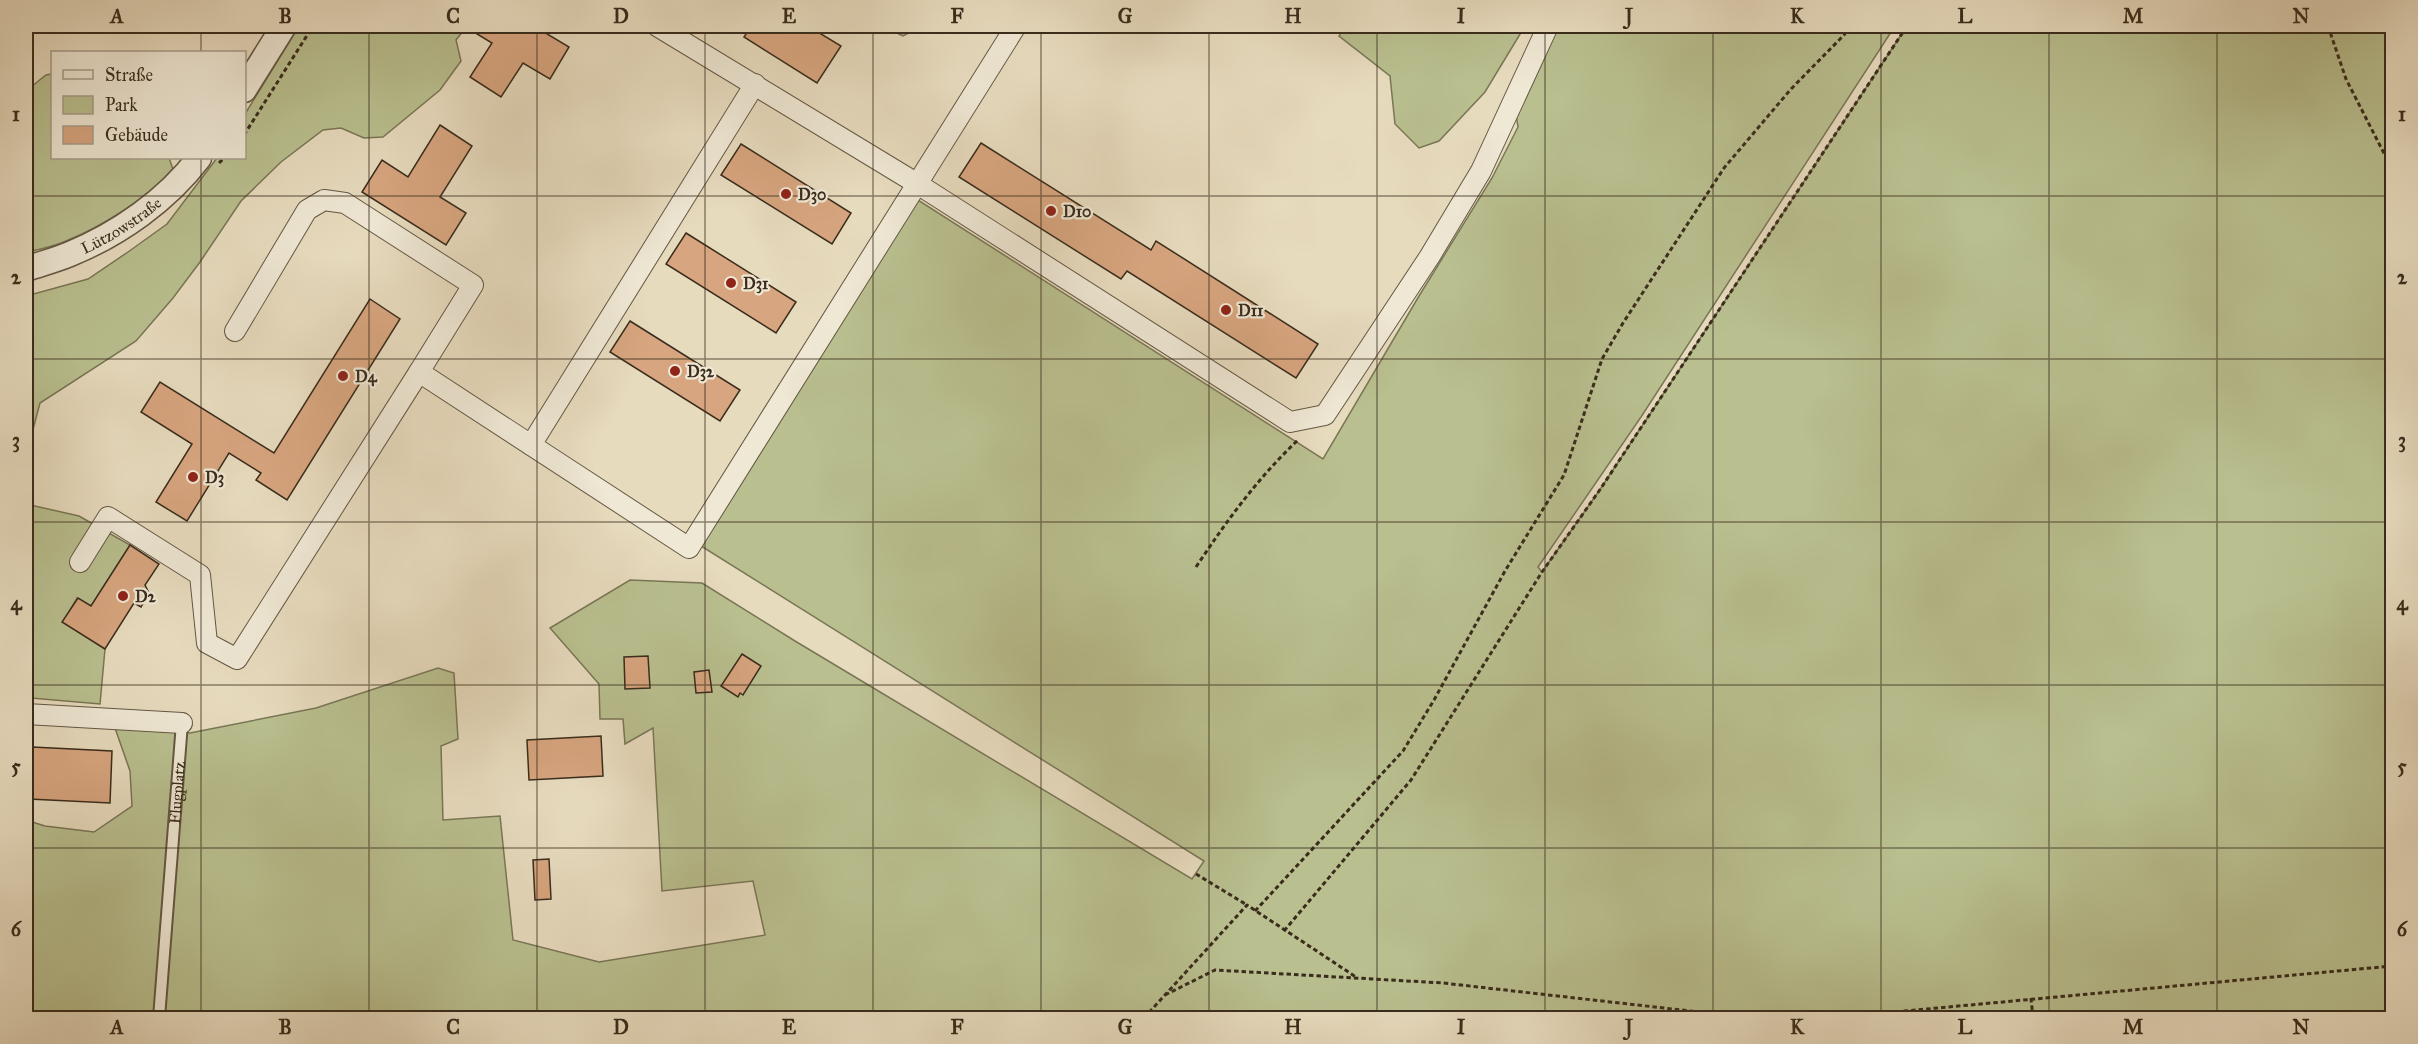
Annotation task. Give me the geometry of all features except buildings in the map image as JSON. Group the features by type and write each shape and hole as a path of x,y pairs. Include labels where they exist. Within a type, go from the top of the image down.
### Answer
{"street":[{"path":"246,87 284,26"},
{"path":"657,26 916,183 1290,422 1325,415 1430,256 1481,171 1548,26"},
{"path":"419,372 689,548 1016,26"},
{"path":"531,445 755,84"},
{"name":"Lützowstraße","path":"26,269 70,254 121,227 153,204 198,159"},
{"path":"80,562 108,517 200,575 207,643 237,659 473,285 345,203 324,200 307,210 235,331"},
{"name":"Flugplatz","path":"26,714 182,723"}],"lane":[{"name":"Flugplatz","path":"159,1018 182,723"}],"path":[{"path":"246,132 313,26"},
{"path":"1255,911 1403,751 1434,700 1505,571 1564,475 1602,359 1623,323 1724,168 1791,89 1850,26"},
{"path":"1284,931 1411,780 1542,573 1605,482 1907,26"},
{"path":"2328,26 2346,79 2392,169"},
{"path":"1196,567 1235,508 1281,456 1325,415"},
{"path":"1196,874 1357,978"},
{"path":"1144,1018 1247,905"},
{"path":"1829,1018 2392,966"},
{"path":"1165,995 1215,970 1443,983 1752,1018"},
{"path":"2031,998 2032,1018"}],"green space":[{"path":"299,26 467,26 456,40 461,61 440,90 383,137 364,138 341,128 323,130 281,162 241,201 173,298 136,341 40,403 26,456 26,296 88,279 167,224 216,159 246,159 246,112"},
{"path":"882,26 922,26 903,36"},
{"path":"1345,26 1525,26 1485,92 1439,141 1419,148 1395,124 1390,76 1339,36"},
{"path":"1548,26 1895,26 1641,417 1538,567 1542,572 1599,491 1907,26 2392,26 2392,1018 26,1018 26,820 45,826 94,832 132,806 130,771 115,728 190,733 316,708 438,668 454,673 458,739 441,746 443,820 500,816 513,940 599,962 765,935 753,881 662,891 653,728 625,744 623,719 600,719 599,684 550,628 630,580 702,583 1192,879 1204,861 701,546 918,200 1323,459 1492,178 1518,127 1513,97"},
{"path":"51,74 51,159 169,159 173,169 151,191 109,220 61,243 26,253 26,91 46,75"},
{"path":"26,504 79,516 130,545 91,606 77,598 63,622 105,649 100,704 31,698 26,705"}],"place":[{"name":"D30","path":"786,194"},
{"name":"D10","path":"1051,211"},
{"name":"D31","path":"731,283"},
{"name":"D11","path":"1226,310"},
{"name":"D32","path":"675,371"},
{"name":"D4","path":"343,376"},
{"name":"D3","path":"193,477"},
{"name":"D2","path":"123,596"}]}
